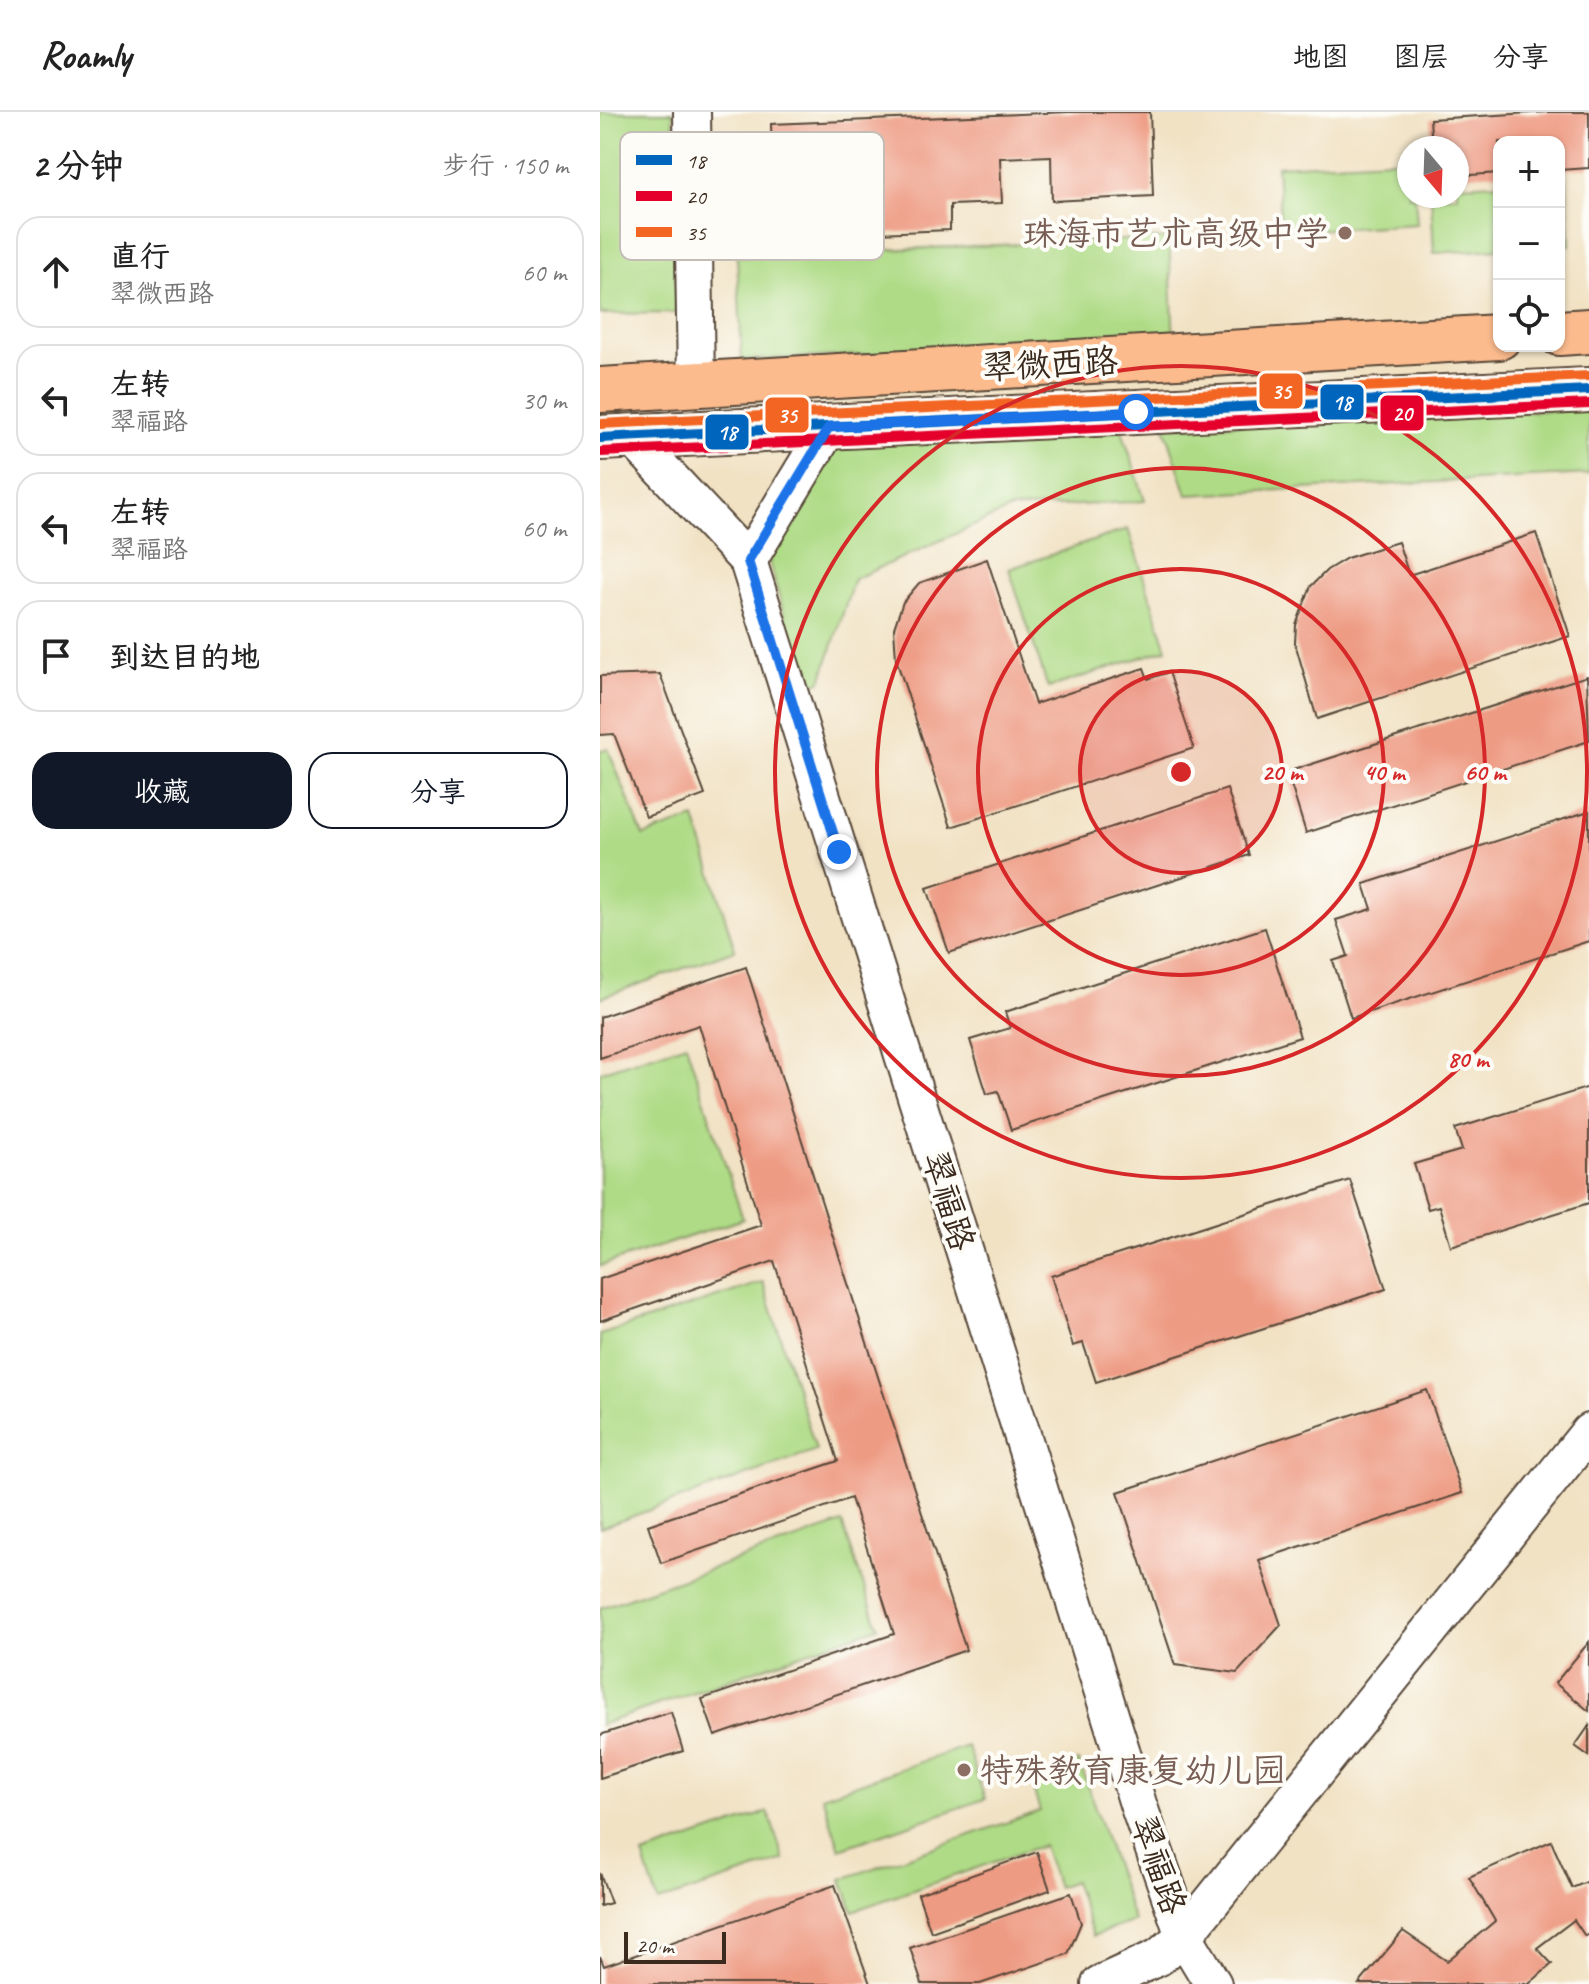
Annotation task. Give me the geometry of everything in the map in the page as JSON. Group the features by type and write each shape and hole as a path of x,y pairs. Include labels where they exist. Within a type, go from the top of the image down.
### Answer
{"main road":[{"path":"1565,333 1589,331"},
{"name":"翠微西路","path":"600,390 1493,337"},
{"name":"翠微西路","path":"616,438 1589,390"}],"street":[{"path":"692,112 692,132"},
{"path":"694,260 696,385"},
{"path":"616,438 748,561 829,427"},
{"name":"翠福路","path":"748,561 1138,1804 1184,1936 1213,1984"},
{"path":"1100,1984 1159,1957 1184,1936 1589,1432"}],"green space":[{"path":"600,112 673,112 673,132 620,132 620,260 675,260 676,313 600,314"},
{"path":"1397,160 1397,208 1416,208 1417,224 1281,232 1277,166"},
{"path":"1565,179 1566,179 1570,245 1565,245"},
{"path":"1493,183 1493,249 1434,253 1432,208 1469,208 1469,184"},
{"path":"1169,238 1174,342 742,360 737,260 884,260 884,250"},
{"path":"1589,409 1589,474 1187,495 1165,427"},
{"path":"1121,427 1145,501 1011,509 854,579 821,681 804,686 769,561 837,446"},
{"path":"1128,529 1167,649 1048,688 1009,569"},
{"path":"608,749 643,836 695,818 735,950 600,998 600,750"},
{"path":"686,1044 743,1219 600,1266 600,1072"},
{"path":"763,1282 816,1450 600,1528 600,1335"},
{"path":"842,1523 878,1627 600,1725 600,1608"},
{"path":"967,1746 985,1799 840,1849 822,1796"},
{"path":"1079,1761 1134,1921 1093,1936 1074,1881 1057,1887 1043,1845 853,1911 842,1879 1040,1811 1030,1779"},
{"path":"768,1812 784,1860 658,1902 643,1855"}],"building":[{"path":"1069,112 1150,112 1153,196 1052,201 1051,156 1000,158 1002,203 950,205 950,230 884,233 884,132 771,132 771,124"},
{"path":"1589,112 1589,168 1565,170 1565,136 1493,136 1493,173 1469,175 1469,136 1431,136 1430,119"},
{"path":"1536,533 1570,636 1317,719 1295,643 1296,625 1311,586 1327,570 1347,558 1398,542 1409,575"},
{"path":"987,559 1035,704 1144,668 1148,679 1169,672 1194,748 951,827 896,659 894,628 903,602 919,583"},
{"path":"660,674 705,795 646,817 614,734 600,735 600,676"},
{"path":"1587,676 1589,741 1306,833 1287,772"},
{"path":"1227,789 1249,855 949,953 927,888"},
{"path":"1589,811 1589,941 1351,1018 1333,961 1348,956 1336,920 1372,909 1364,884"},
{"path":"1265,928 1300,1037 1011,1130 998,1091 987,1094 970,1040 1010,1028 1005,1012"},
{"path":"746,967 966,1650 715,1736 702,1699 894,1634 851,1498 661,1563 648,1525 838,1461 774,1261 600,1321 600,1279 761,1225 699,1025 600,1058 600,1017"},
{"path":"1589,1087 1589,1203 1451,1246 1439,1206 1428,1209 1414,1164 1462,1150 1455,1129"},
{"path":"1350,1180 1386,1289 1096,1382 1083,1343 1073,1346 1051,1276"},
{"path":"1427,1390 1462,1493 1259,1560 1281,1625 1237,1673 1175,1665 1118,1492"},
{"path":"1589,1642 1589,1711 1555,1683"},
{"path":"671,1712 683,1751 600,1778 600,1735"},
{"path":"1589,1726 1589,1756 1575,1746"},
{"path":"1551,1841 1572,1888 1589,1881 1589,1934 1585,1936 1574,1920 1537,1948 1552,1964 1529,1984 1359,1984 1403,1931 1447,1961 1495,1921 1469,1877"},
{"path":"1037,1852 1050,1890 931,1932 918,1894"},
{"path":"600,1873 611,1903 600,1906"},
{"path":"835,1885 870,1984 600,1984 600,1956 604,1966"},
{"path":"1071,1893 1081,1923 1068,1954 980,1984 922,1984 910,1948"}],"transit line":[{"name":"35","path":"600,424 1588,376"},
{"name":"18","path":"600,438 1589,390"},
{"name":"20","path":"601,452 1589,404"}],"place":[{"name":"珠海市艺术高级中学","path":"1345,233"},
{"name":"特殊教育康复幼儿园","path":"964,1770"}],"route":[{"path":"839,852 748,561 829,427 1136,412"}]}
